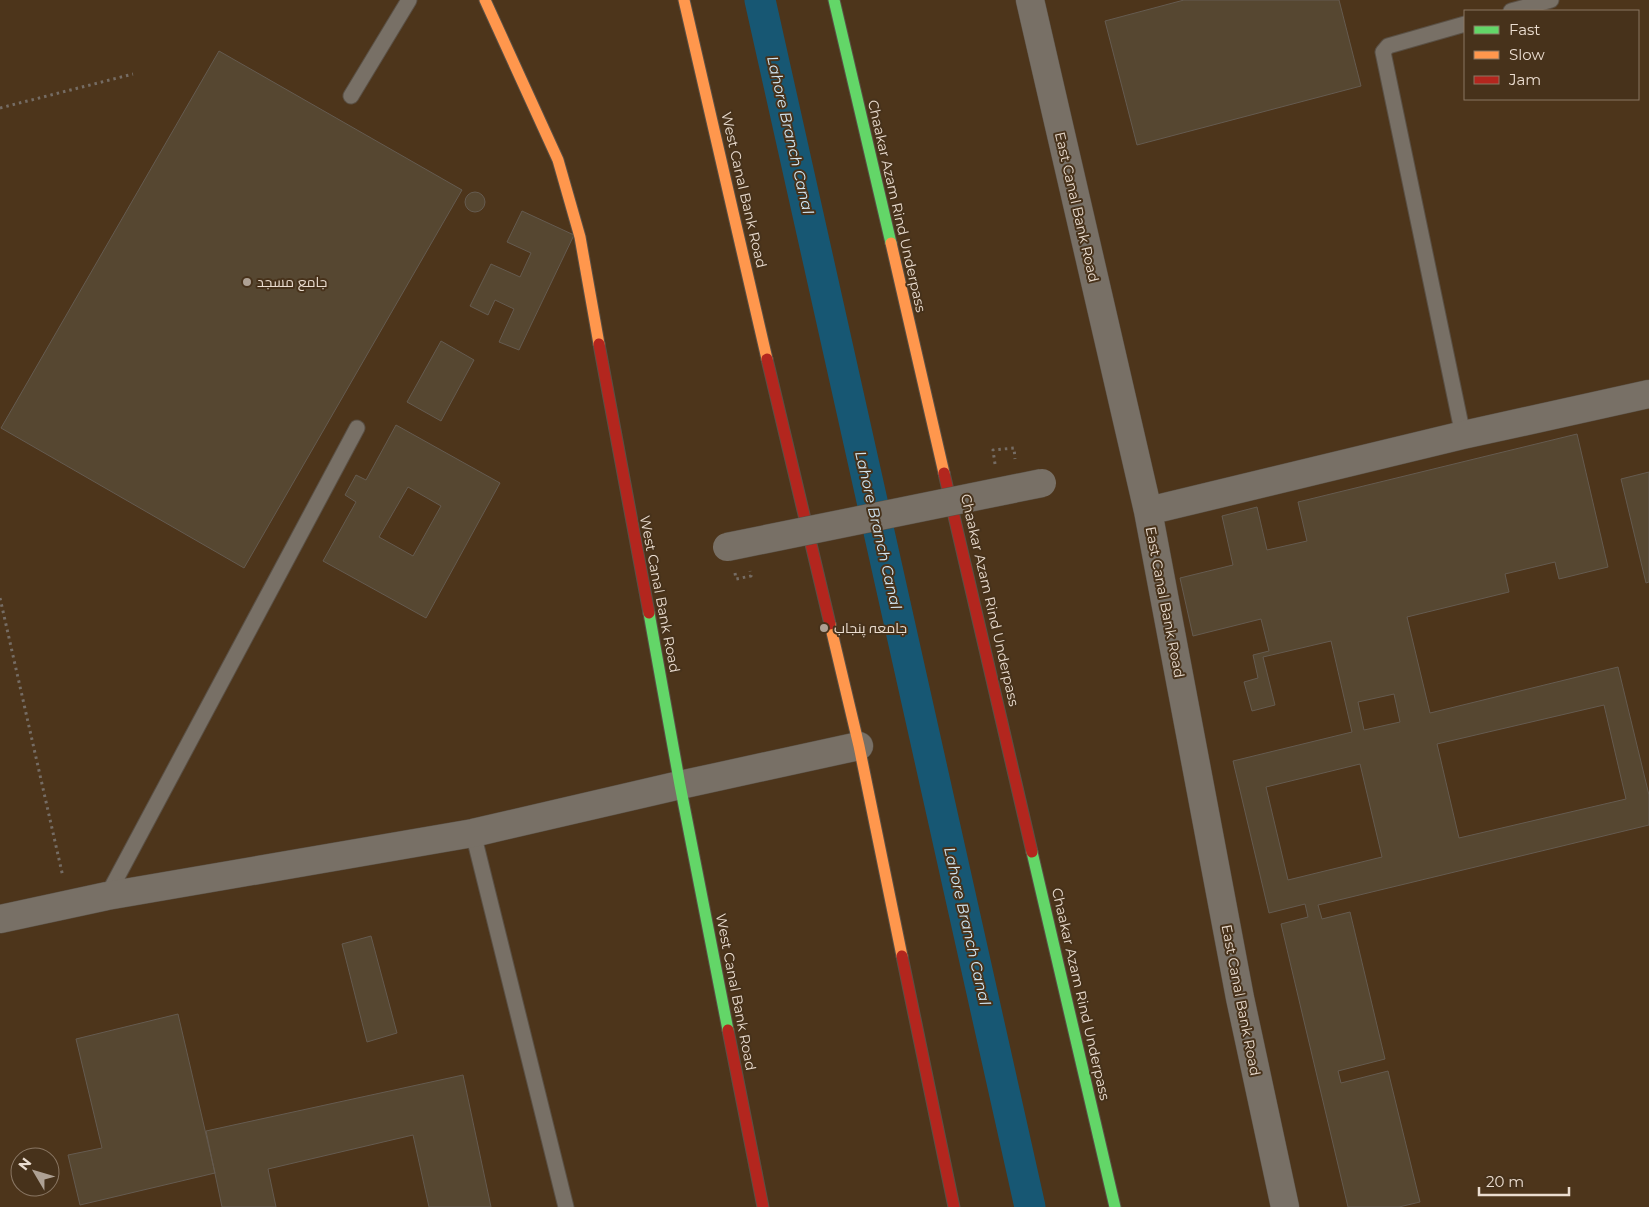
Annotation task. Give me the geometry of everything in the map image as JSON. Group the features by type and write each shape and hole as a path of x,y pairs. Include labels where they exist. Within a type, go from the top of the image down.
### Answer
{"main road":[{"name":"West Canal Bank Road","path":"486,0 558,160 580,237 680,785 763,1207"},
{"name":"West Canal Bank Road","path":"684,0 859,746 954,1207"},
{"name":"Chaakar Azam Rind Underpass","path":"834,0 1115,1207"}],"street":[{"name":"East Canal Bank Road","path":"1030,0 1148,511 1240,998 1285,1207"},
{"path":"1148,511 1463,435 1649,394"},
{"path":"727,547 1042,483"},
{"path":"0,919 107,896 473,833 859,746"}],"lane":[{"path":"351,96 409,0"},
{"path":"1515,10 1551,0"},
{"path":"1463,435 1383,52 1388,46 1464,24"},
{"path":"107,896 357,428"},
{"path":"473,833 566,1207"}],"path":[{"path":"0,108 133,74"},
{"path":"0,598 69,904"}],"shaded area":[{"name":"جامعہ پنجاب","path":"0,0 1649,0 1649,1207 0,1207"}],"building":[{"path":"1184,0 1339,0 1361,86 1137,145 1105,21"},
{"name":"جامع مسجد","path":"219,51 462,190 244,568 1,428"},
{"path":"475,192 482,195 485,202 482,209 475,212 468,209 465,202 468,195"},
{"path":"522,211 574,235 519,350 499,342 514,309 495,300 488,315 470,306 491,264 520,277 531,253 507,242"},
{"path":"441,341 474,360 441,421 407,402"},
{"path":"396,425 500,483 426,618 323,561 356,502 345,495 356,475 366,480","holes":["408,487 441,506 413,556 379,537"]},
{"path":"1577,434 1608,567 1559,579 1555,562 1505,574 1509,592 1407,617 1430,713 1618,667 1649,795 1649,825 1318,905 1322,919 1350,912 1385,1059 1338,1071 1341,1083 1388,1071 1420,1202 1399,1207 1348,1207 1281,924 1308,917 1305,904 1269,913 1233,761 1352,732 1331,641 1263,657 1275,705 1252,711 1244,682 1258,678 1253,655 1269,651 1261,619 1193,636 1180,578 1233,565 1222,516 1257,507 1267,550 1307,541 1298,502","holes":["1394,694 1400,722 1364,730 1358,702","1604,705 1626,799 1459,838 1437,744","1360,764 1382,857 1288,880 1266,787"]},
{"path":"1649,472 1649,582 1646,583 1621,479"},
{"path":"371,936 397,1033 367,1042 342,944"},
{"path":"178,1014 215,1173 80,1205 68,1155 102,1148 76,1039"},
{"path":"463,1075 491,1207 429,1207 413,1135 268,1169 276,1207 222,1207 206,1131"}],"waterway":[{"name":"Lahore Branch Canal","path":"760,0 1030,1207"}],"traffic: fast":[{"path":"834,0 891,243"},
{"path":"649,613 680,785 728,1030"},
{"path":"1032,852 1115,1207"}],"traffic: slow":[{"path":"485,0 558,160 580,237 599,344"},
{"path":"684,0 767,359"},
{"path":"891,243 944,473"},
{"path":"830,624 859,746 902,956"}],"traffic: jam":[{"path":"599,344 649,613"},
{"path":"767,359 830,624"},
{"path":"944,473 1032,852"},
{"path":"902,956 954,1207"},
{"path":"728,1030 763,1207"}],"place":[{"name":"جامع مسجد","path":"247,282"},
{"name":"جامعہ پنجاب","path":"824,628"}]}
